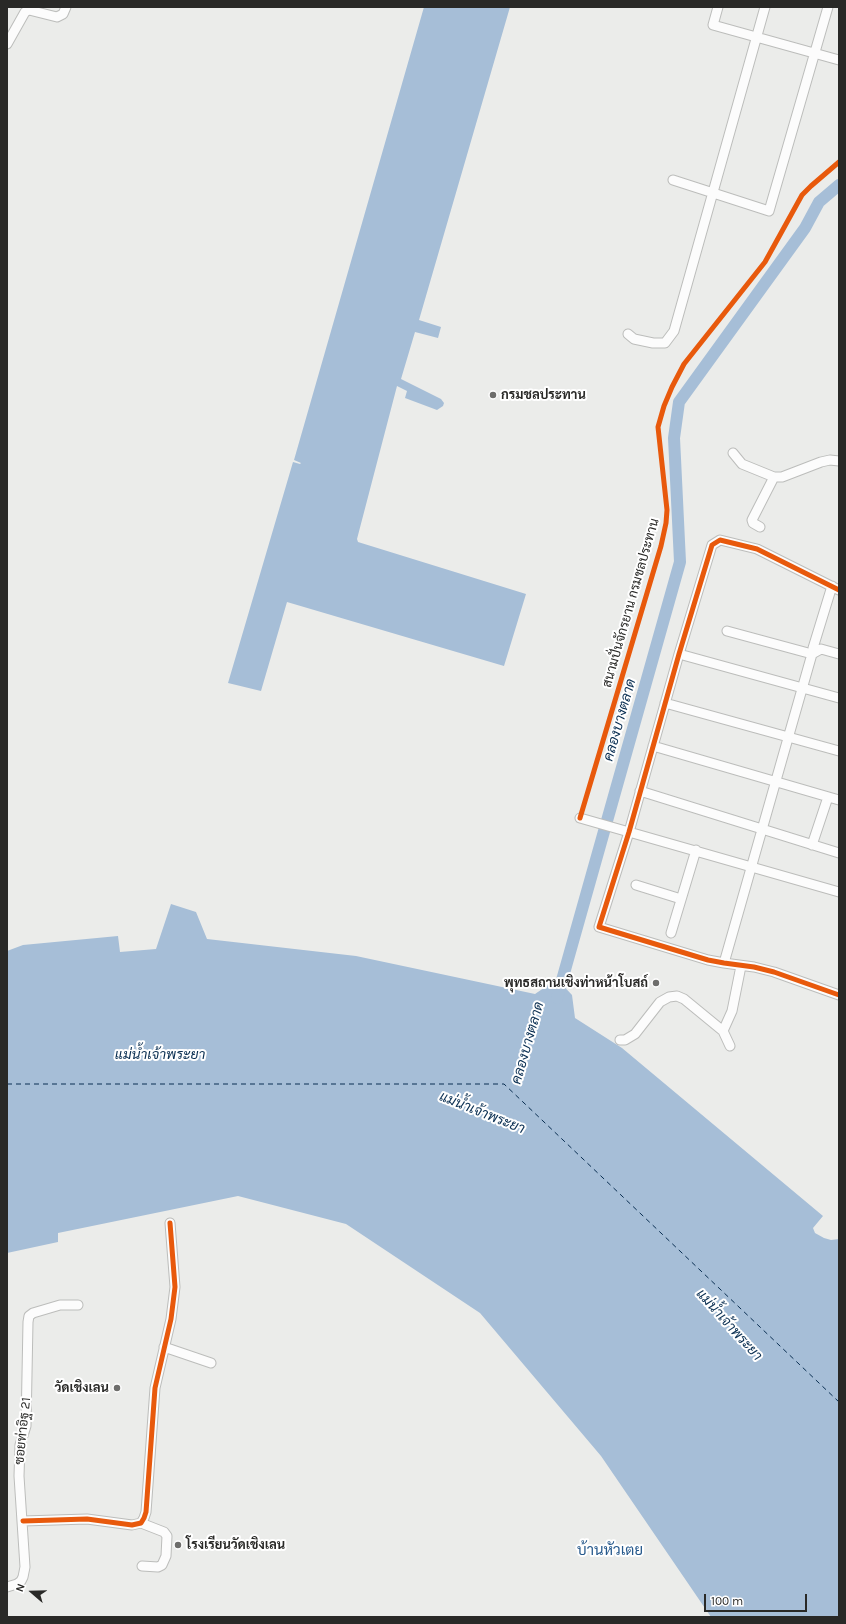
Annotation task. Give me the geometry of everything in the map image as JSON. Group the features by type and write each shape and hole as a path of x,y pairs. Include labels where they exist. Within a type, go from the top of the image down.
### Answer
{"street":[{"path":"7,44 25,12 29,10 57,17 63,14 66,7"},
{"path":"718,7 713,24 839,60"},
{"path":"628,334 634,339 665,344 674,331 765,7"},
{"path":"673,180 769,211 828,7"},
{"path":"734,453 742,464 774,477 782,477 821,462 830,460 839,461"},
{"path":"760,527 752,523 752,520 774,477"},
{"path":"724,964 813,653 813,648 835,588 757,549 720,540 712,545 679,654 629,832 599,927 689,955 724,964 754,966 839,995"},
{"path":"727,631 813,653 821,649 839,654"},
{"path":"679,654 839,698"},
{"path":"665,703 839,751"},
{"path":"653,746 839,800"},
{"path":"640,791 839,854"},
{"path":"812,845 828,797"},
{"path":"580,818 839,892"},
{"path":"671,933 696,850"},
{"path":"636,885 681,899"},
{"path":"723,1031 732,1011 741,966"},
{"path":"620,1040 625,1040 635,1034 660,1002 669,997 677,996 684,999 723,1031 730,1046"},
{"path":"141,1523 146,1512 155,1388 171,1319 175,1287 170,1223"},
{"name":"ซอยท่าอิฐ 21","path":"7,1587 17,1584 23,1577 25,1567 19,1458 20,1445 26,1426 29,1316 33,1313 60,1305 78,1305"},
{"path":"164,1347 211,1363"},
{"path":"22,1521 82,1519 132,1524 141,1523 164,1532 167,1536 166,1556 162,1565 158,1567 142,1566"}],"water":[{"path":"424,7 510,7 419,320 441,327 438,338 415,332 401,379 441,399 444,403 443,406 437,410 405,398 407,391 397,386 357,539 358,542 526,594 504,666 287,602 261,691 228,683 293,462 301,463 294,460"},
{"name":"แม่น้ำเจ้าพระยา","path":"171,904 196,912 207,939 356,956 535,994 557,979 572,995 575,1018 622,1048 823,1216 813,1228 815,1233 831,1240 839,1239 839,1617 711,1617 601,1456 480,1313 346,1224 238,1196 58,1233 58,1242 7,1253 7,951 23,945 118,936 120,952 156,949"}],"waterway":[{"name":"คลองบางตลาด","path":"557,998 680,562 674,438 679,402 805,228 819,202 839,185"}],"ferry route":[{"path":"7,1084 504,1084 839,1402"}],"cycle path":[{"name":"สนามปั่นจักรยาน กรมชลประทาน","path":"580,818 661,546 666,523 667,510 658,427 664,406 684,364 765,262 802,195 839,162"},
{"path":"839,590 757,549 720,540 712,545 679,654 629,832 599,927 708,960 754,967 774,972 839,995"},
{"path":"23,1521 87,1519 132,1525 141,1523 144,1518 146,1512 155,1388 171,1319 175,1287 170,1223"}],"place":[{"name":"กรมชลประทาน","path":"493,395"},
{"name":"พุทธสถานเชิงท่าหน้าโบสถ์","path":"656,983"},
{"name":"วัดเชิงเลน","path":"117,1388"},
{"name":"โรงเรียนวัดเชิงเลน","path":"178,1545"}],"district":[{"name":"บ้านหัวเตย","path":"610,1551"}]}
